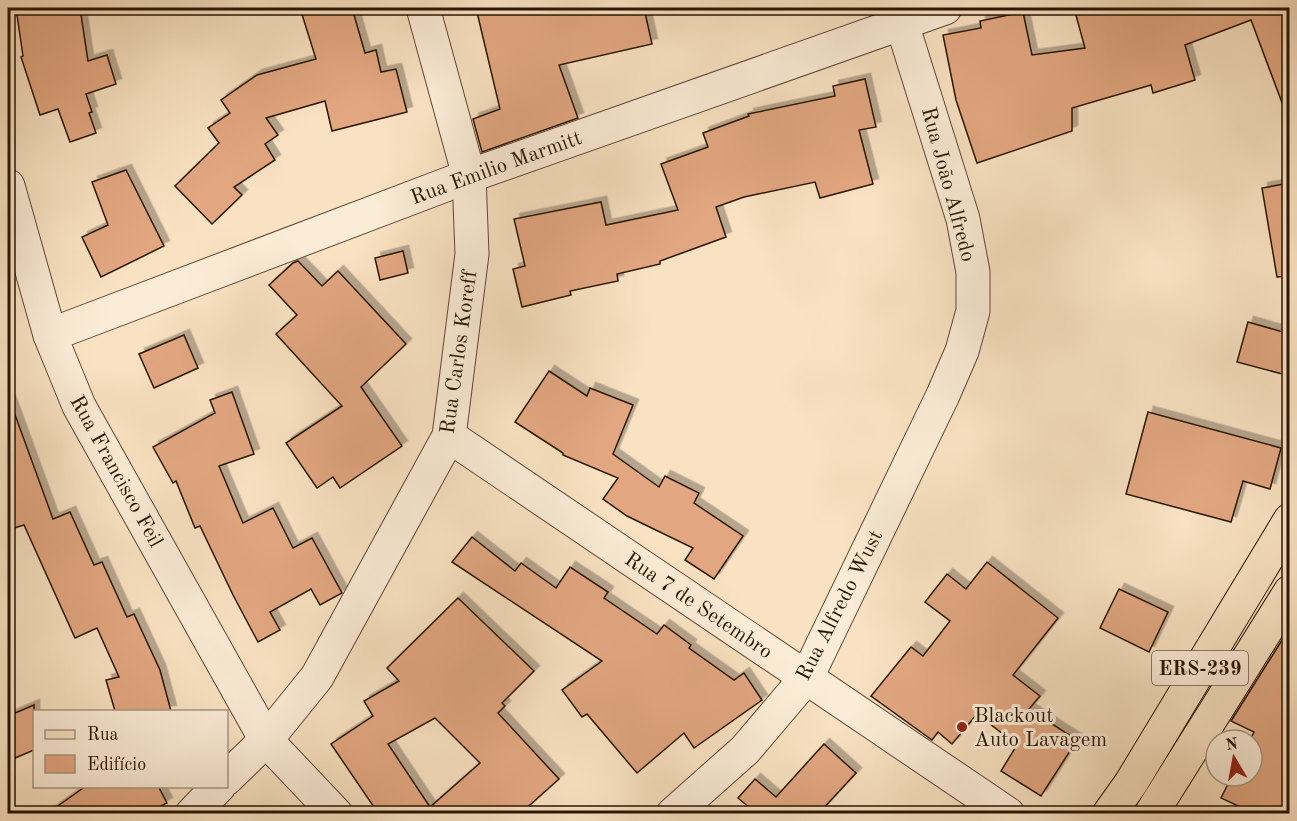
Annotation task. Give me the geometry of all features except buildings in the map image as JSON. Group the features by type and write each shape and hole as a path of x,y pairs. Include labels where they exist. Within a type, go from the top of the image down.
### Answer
{"main road":[{"name":"ERS-239","path":"1109,813 1131,783 1290,520"},
{"name":"ERS-239","path":"1151,813 1290,592"}],"street":[{"name":"Rua Carlos Koreff","path":"228,777 266,740 316,677 449,436 472,254 469,176 423,8"},
{"name":"Rua Emilio Marmitt","path":"50,335 899,15 945,8"},
{"name":"Rua João Alfredo","path":"899,15 963,219 973,272 974,312 962,351 943,395"},
{"name":"Rua Francisco Feil","path":"8,186 50,335 79,406 266,740 336,813"},
{"name":"Rua Alfredo Wust","path":"674,813 745,750 807,677 943,395"},
{"name":"Rua 7 de Setembro","path":"449,436 1008,813"},
{"path":"192,813 217,788"}],"place":[{"name":"Blackout Auto Lavagem","path":"962,727"}]}
